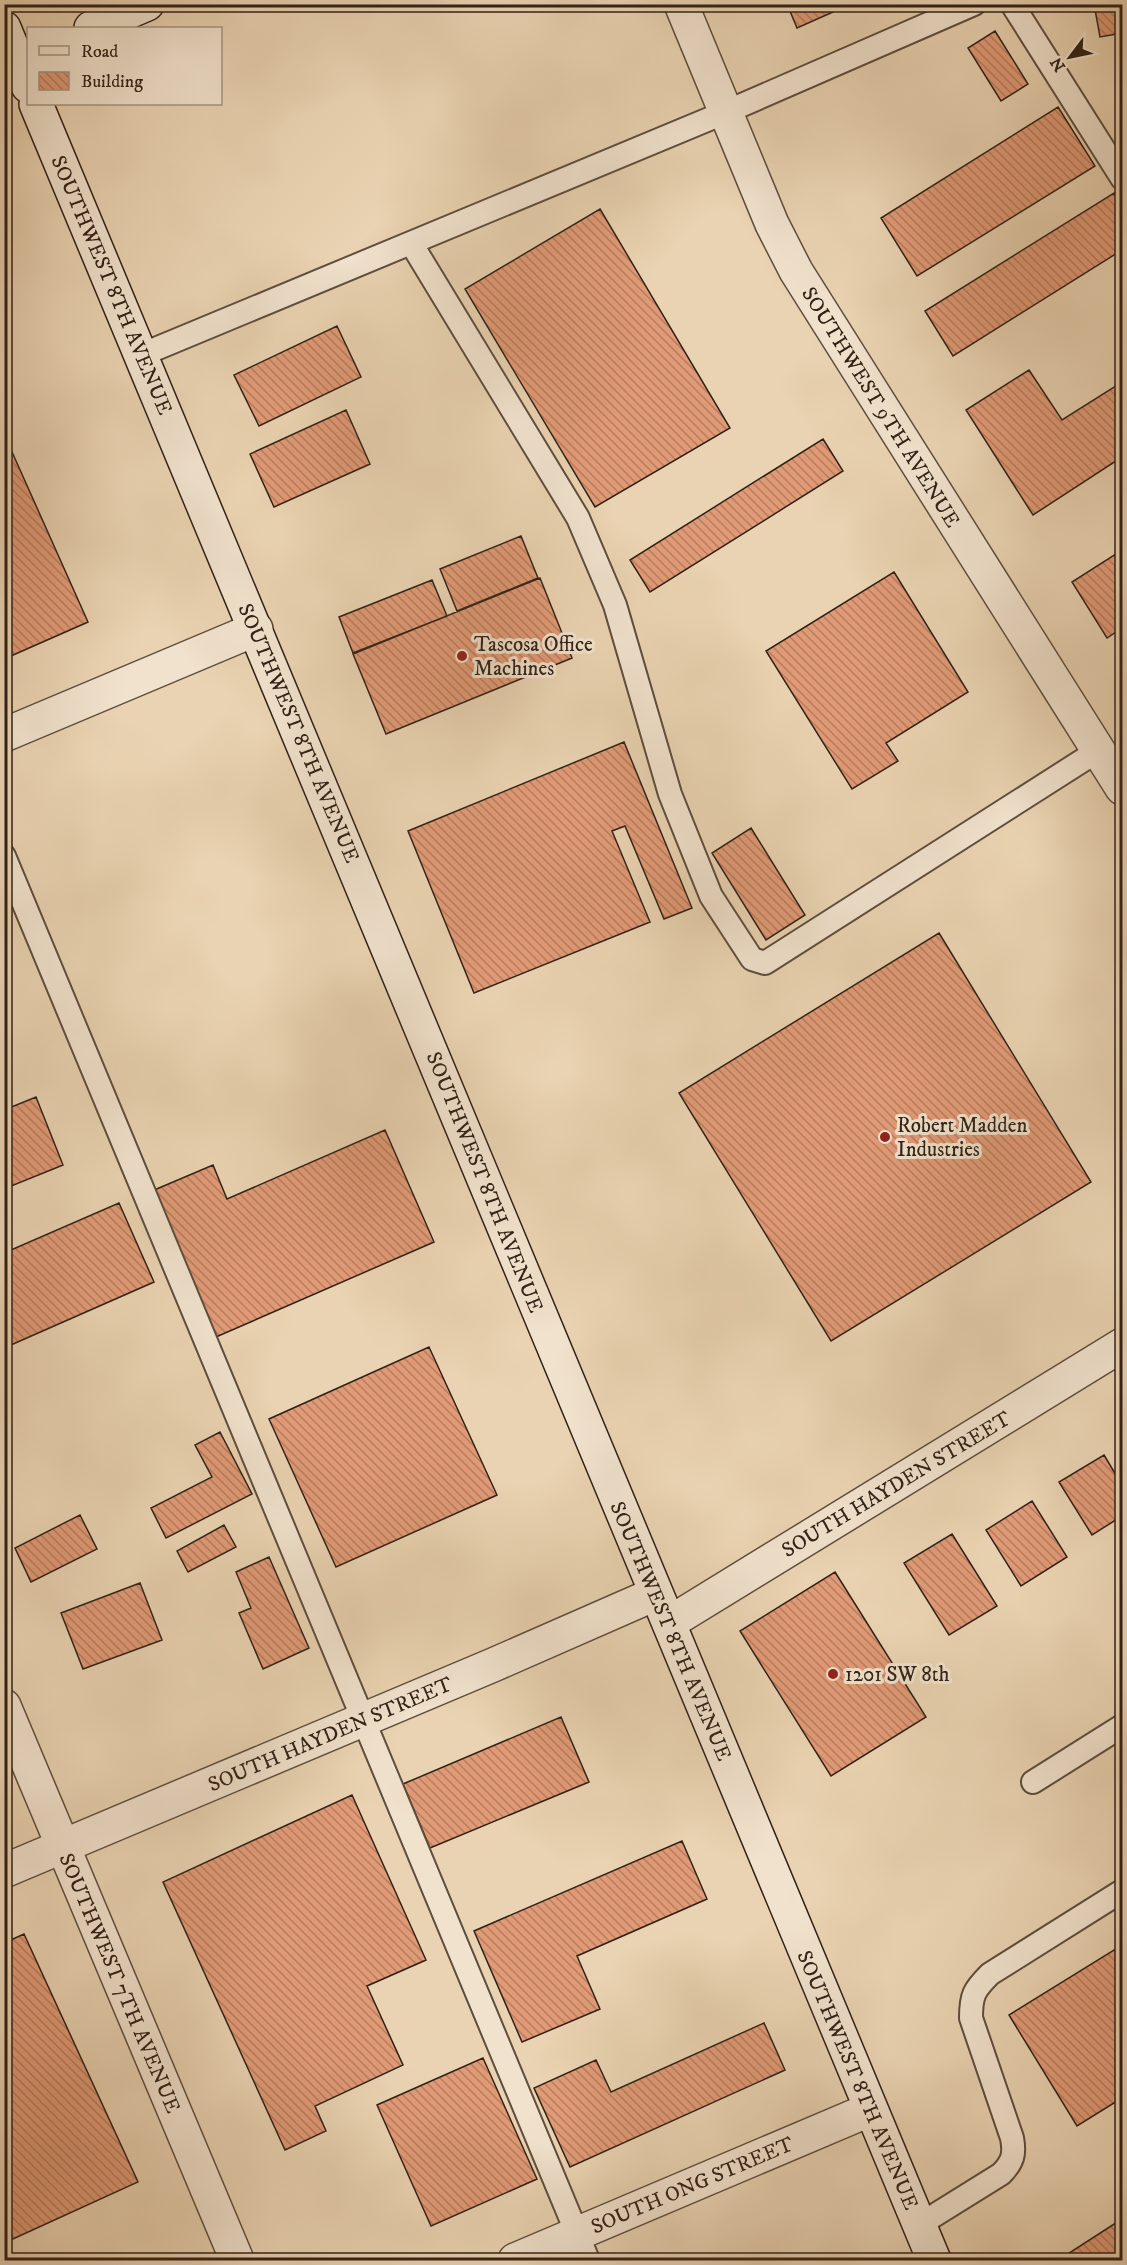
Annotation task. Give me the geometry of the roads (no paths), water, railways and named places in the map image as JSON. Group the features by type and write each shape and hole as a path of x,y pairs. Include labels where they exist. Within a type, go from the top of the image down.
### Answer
{"street":[{"path":"93,27 147,4"},
{"name":"SOUTHWEST 9TH AVENUE","path":"681,4 772,224 795,271 1122,788"},
{"path":"4,28 20,66"},
{"name":"SOUTHWEST 8TH AVENUE","path":"36,105 256,629 869,2110 934,2260"},
{"path":"4,735 256,629"},
{"name":"SOUTH HAYDEN STREET","path":"4,1871 363,1720 662,1608 1122,1345"},
{"name":"SOUTHWEST 7TH AVENUE","path":"4,1706 237,2260"},
{"name":"SOUTH ONG STREET","path":"515,2260 583,2248 869,2110"}],"lane":[{"path":"141,355 726,112 974,4"},
{"path":"1012,4 1122,178"},
{"path":"411,243 578,518 615,604 670,794 711,896 752,959 765,963 1099,750"},
{"path":"4,856 583,2248"},
{"path":"1033,1782 1122,1726"},
{"path":"919,2225 1001,2174 1010,2164 1015,2152 971,2018 971,2001 975,1988 990,1974 1122,1891"}],"place":[{"name":"Tascosa Office Machines","path":"462,656"},
{"name":"Robert Madden Industries","path":"885,1137"},
{"name":"1201 SW 8th","path":"833,1674"}]}
